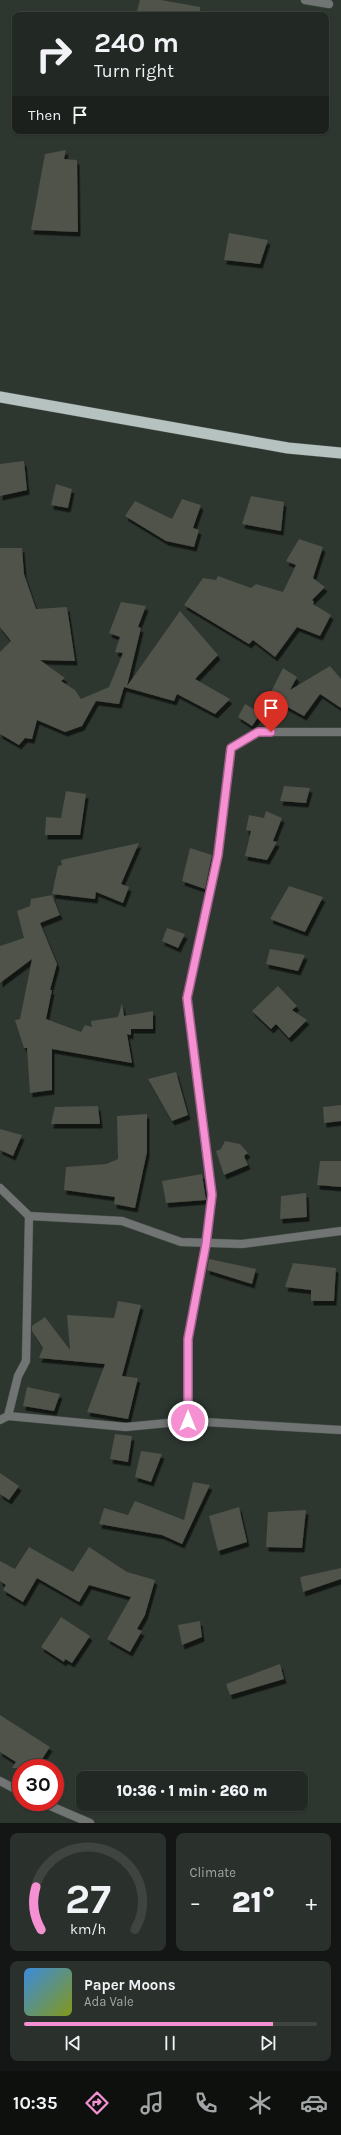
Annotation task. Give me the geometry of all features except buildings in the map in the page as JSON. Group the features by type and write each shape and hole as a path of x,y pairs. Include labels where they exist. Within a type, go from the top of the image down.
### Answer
{"highway":[{"path":"0,396 33,404 288,448 341,453"}],"street":[{"path":"305,0 329,4"},
{"path":"188,1421 188,1339 206,1244 212,1195 187,998 218,855 231,748 258,732 341,732"},
{"path":"0,1188 30,1216 122,1222 181,1242 242,1244 341,1231"},
{"path":"30,1216 26,1361 18,1376 4,1418 126,1427 188,1421 341,1430"},
{"path":"0,1781 12,1787"},
{"path":"61,1811 90,1823"}],"route":[{"path":"188,1421 188,1339 206,1244 212,1195 187,998 218,855 231,748 258,732 271,732"}]}
